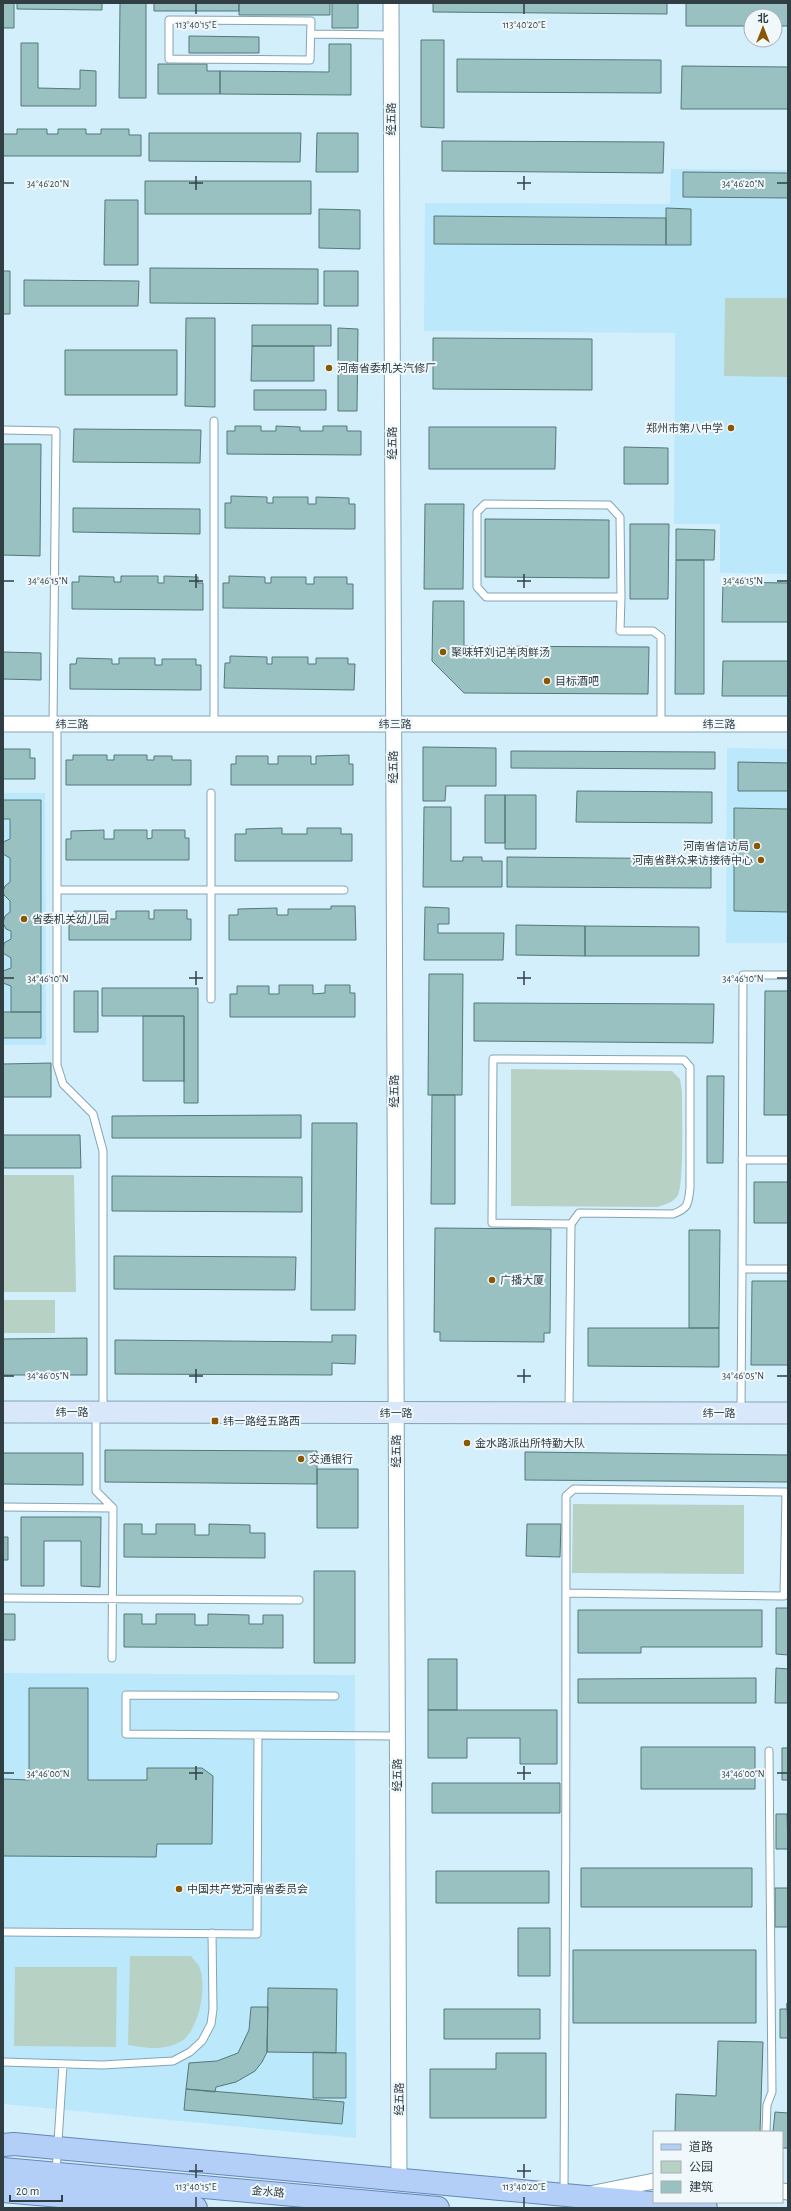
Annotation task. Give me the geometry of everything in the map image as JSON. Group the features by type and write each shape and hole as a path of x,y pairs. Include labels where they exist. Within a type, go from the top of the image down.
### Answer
{"main road":[{"path":"3,2145 58,2148 706,2208"},
{"name":"金水路","path":"3,2169 55,2188 129,2202 196,2208"},
{"name":"金水路","path":"3,2191 55,2188 131,2180 438,2208"},
{"path":"3,2206 26,2208"}],"street":[{"name":"经五路","path":"391,3 399,2180"},
{"name":"纬三路","path":"3,724 788,724"},
{"name":"纬一路","path":"3,1412 788,1413"},
{"path":"571,2196 653,2181"}],"lane":[{"path":"169,20 311,21 311,34 310,60 169,59 169,20"},
{"path":"311,34 391,35"},
{"path":"214,421 214,724"},
{"path":"3,430 56,430 55,724 57,1065 63,1084 93,1114 103,1151 100,1412 96,1491 113,1508 112,1658"},
{"path":"621,597 486,597 477,587 477,512 485,504 609,505 620,517 621,597 620,631 653,631 661,638 661,724"},
{"path":"210,999 211,793"},
{"path":"57,890 344,890"},
{"path":"741,1413 743,975 788,976"},
{"path":"569,1413 571,1224 579,1213 673,1214 683,1210 688,1204 690,1188 690,1067 684,1060 493,1059 492,1223 571,1224"},
{"path":"742,1160 788,1160"},
{"path":"742,1269 788,1269"},
{"path":"566,1593 784,1596 786,1492 574,1489 566,1496 566,1504 566,1593 566,1854 571,2196"},
{"path":"3,1506 113,1508"},
{"path":"3,1598 299,1600"},
{"path":"335,1696 126,1694 126,1734 397,1736"},
{"path":"3,1932 257,1934 258,1735"},
{"path":"766,2131 768,2105 772,2092 769,1751"},
{"path":"3,2062 63,2065 173,2061 190,2052 202,2041 211,2024 213,2009 212,1933"},
{"path":"55,2188 63,2065"}],"shaded area":[{"name":"郑州市第八中学","path":"671,169 788,170 788,574 720,573 720,524 674,524 675,333 424,331 425,203 670,204"},
{"name":"河南省信访局","path":"727,748 788,749 788,943 726,943"},
{"name":"省委机关幼儿园","path":"3,793 45,793 46,1045 3,1045"},
{"name":"中国共产党河南省委员会","path":"3,1673 355,1675 356,2138 3,2104"}],"green space":[{"path":"725,298 788,298 788,377 724,376"},
{"path":"511,1069 672,1071 680,1079 682,1092 681,1177 680,1188 676,1198 669,1203 657,1207 511,1206"},
{"path":"3,1175 74,1175 76,1292 3,1292"},
{"path":"3,1300 55,1300 55,1333 3,1333"},
{"path":"573,1504 744,1505 744,1574 572,1573"},
{"path":"130,1956 191,1956 199,1966 202,1974 202,1996 197,2019 187,2037 180,2042 161,2048 128,2045"},
{"path":"15,1967 117,1967 116,2047 14,2046"}],"building":[{"path":"3,3 14,3 14,28 3,28"},
{"path":"17,3 102,3 102,10 17,9"},
{"path":"120,3 146,3 146,98 119,98"},
{"path":"154,3 239,3 239,11 154,11"},
{"path":"239,3 330,3 330,15 239,15"},
{"path":"332,3 358,3 358,28 332,28"},
{"path":"433,3 667,3 667,14 433,12"},
{"path":"686,3 788,3 788,26 783,26 783,8 743,8 743,26 686,26"},
{"path":"189,36 259,37 259,53 189,53"},
{"path":"421,40 444,40 444,128 421,127"},
{"path":"21,43 38,43 38,88 80,89 80,70 96,71 96,106 21,106"},
{"path":"329,44 351,44 351,95 220,94 220,71 329,72"},
{"path":"457,59 661,60 661,93 457,92"},
{"path":"158,64 207,64 207,71 220,71 220,94 158,94"},
{"path":"682,66 788,67 788,109 681,109"},
{"path":"17,129 47,129 47,134 58,134 58,129 86,129 86,134 101,134 101,129 129,129 129,135 141,135 141,156 3,156 3,134 17,134"},
{"path":"149,133 301,133 300,162 149,161"},
{"path":"317,133 358,133 358,172 316,172"},
{"path":"442,141 664,142 663,173 442,171"},
{"path":"683,172 788,173 788,198 683,197"},
{"path":"145,181 311,181 311,214 145,214"},
{"path":"105,200 138,200 138,265 104,265"},
{"path":"666,208 691,209 691,245 666,245"},
{"path":"319,209 360,210 360,249 319,248"},
{"path":"434,216 666,218 666,245 434,244"},
{"path":"150,268 318,269 318,304 150,303"},
{"path":"3,271 10,271 10,314 3,314"},
{"path":"324,271 358,271 358,306 324,306"},
{"path":"24,280 139,281 138,306 24,306"},
{"path":"186,318 215,318 215,407 185,406"},
{"path":"252,325 331,325 331,346 252,346"},
{"path":"338,328 358,329 357,411 338,411"},
{"path":"433,338 592,339 592,390 433,389"},
{"path":"252,346 314,346 314,381 251,381"},
{"path":"65,350 177,350 177,395 65,395"},
{"path":"254,390 326,390 326,410 254,410"},
{"path":"235,426 261,426 261,431 276,431 276,426 300,427 300,431 323,431 323,426 347,426 347,431 361,431 361,455 227,454 227,431 235,431"},
{"path":"429,427 556,427 555,469 429,469"},
{"path":"74,429 201,430 200,463 73,462"},
{"path":"3,444 41,444 40,556 3,555"},
{"path":"624,447 668,448 668,484 624,484"},
{"path":"231,496 267,497 267,503 273,503 273,497 308,497 308,504 316,504 316,497 349,498 349,504 355,504 355,529 225,528 225,503 231,503"},
{"path":"425,504 464,504 463,589 424,589"},
{"path":"73,508 200,509 200,534 73,532"},
{"path":"485,519 609,520 609,578 485,577"},
{"path":"630,524 669,524 668,599 630,599"},
{"path":"676,529 715,530 714,560 676,560"},
{"path":"676,560 704,560 704,694 675,694"},
{"path":"79,576 114,577 114,582 121,582 121,576 158,576 158,583 164,583 164,576 198,577 198,583 203,583 203,610 72,609 72,582 79,582"},
{"path":"229,576 265,577 265,583 271,583 271,577 306,577 306,584 314,584 314,577 347,577 347,584 353,584 353,609 223,608 223,583 229,583"},
{"path":"723,582 788,583 788,622 722,622"},
{"path":"433,601 464,601 464,646 649,647 648,694 464,693 432,661"},
{"path":"3,652 41,653 41,680 3,679"},
{"path":"230,656 267,657 267,664 272,664 272,657 308,657 308,664 316,664 316,658 348,658 348,664 355,664 354,690 224,688 225,663 230,663"},
{"path":"77,658 112,659 112,664 119,664 119,658 155,658 155,665 162,665 162,659 196,659 196,665 201,665 201,690 70,689 70,664 76,664"},
{"path":"723,661 788,661 788,696 722,696"},
{"path":"423,747 496,748 496,786 446,786 445,801 423,801"},
{"path":"3,749 30,749 30,758 35,758 35,779 3,779"},
{"path":"511,751 715,752 715,769 511,768"},
{"path":"73,755 107,755 107,760 114,760 114,755 147,755 147,760 154,760 154,756 172,756 172,760 191,760 191,785 66,785 66,760 73,760"},
{"path":"349,755 349,764 353,764 353,785 231,785 231,764 236,764 236,756 268,756 268,764 278,764 278,756 311,756 311,764 316,764 316,756"},
{"path":"738,762 788,763 788,791 738,791"},
{"path":"577,791 712,792 712,823 576,822"},
{"path":"485,795 505,795 505,843 485,843"},
{"path":"505,795 536,795 536,849 505,849"},
{"name":"省委机关幼儿园","path":"3,800 41,800 41,1012 11,1012 11,986 3,983 3,971 11,968 11,958 3,953 4,943 11,939 11,931 6,929 3,923 5,916 10,912 10,901 4,895 3,891 5,886 10,882 10,858 3,854 3,842 10,839 10,819 3,819"},
{"path":"424,807 451,807 451,861 463,861 463,857 482,857 482,861 502,861 502,887 423,887"},
{"name":"河南省群众来访接待中心","path":"734,808 788,809 788,912 734,911"},
{"path":"282,828 282,834 307,834 307,828 341,828 341,834 352,834 352,861 235,861 235,834 246,834 246,829"},
{"path":"104,830 104,839 114,839 114,830 147,830 147,839 152,838 152,830 185,830 185,838 189,838 189,860 66,860 66,839 71,839 71,831"},
{"path":"507,857 711,859 711,888 507,887"},
{"path":"331,906 355,906 356,940 229,940 229,915 238,915 238,909 277,908 277,915 288,915 288,909 331,909"},
{"path":"425,907 449,908 449,924 438,924 438,933 504,933 503,960 424,960"},
{"path":"154,910 187,910 187,919 191,919 191,940 69,940 69,919 74,919 74,911 106,911 106,919 116,919 116,911 149,911 149,919 154,919"},
{"path":"516,925 585,926 585,956 516,955"},
{"path":"585,926 699,927 699,956 585,956"},
{"path":"429,974 463,974 462,1095 428,1095"},
{"path":"279,985 313,985 313,994 325,993 325,985 350,985 350,993 355,993 355,1017 230,1017 230,994 237,994 237,986 269,986 269,994 279,994"},
{"path":"102,988 198,988 198,1103 184,1103 184,1016 102,1016"},
{"path":"74,991 98,991 98,1032 74,1032"},
{"path":"765,991 788,991 788,1115 764,1115"},
{"path":"474,1003 714,1004 713,1043 474,1041"},
{"path":"3,1012 41,1012 41,1038 3,1038"},
{"path":"143,1016 184,1016 184,1081 143,1081"},
{"path":"51,1063 51,1097 3,1097 3,1064"},
{"path":"707,1076 724,1076 723,1163 707,1163"},
{"path":"432,1095 455,1095 455,1204 431,1204"},
{"path":"301,1115 301,1138 112,1138 112,1116"},
{"path":"312,1123 357,1123 355,1310 311,1310"},
{"path":"3,1135 80,1135 81,1168 3,1168"},
{"path":"112,1176 302,1177 302,1212 112,1211"},
{"path":"754,1182 788,1182 788,1223 754,1223"},
{"name":"广播大厦","path":"435,1228 551,1229 550,1333 544,1333 544,1342 440,1341 440,1332 434,1332"},
{"path":"689,1230 720,1230 719,1328 689,1328"},
{"path":"114,1256 296,1257 295,1290 114,1289"},
{"path":"752,1281 788,1281 788,1365 751,1365"},
{"path":"588,1328 719,1328 719,1367 588,1366"},
{"path":"332,1335 356,1335 355,1364 332,1363 332,1375 115,1374 115,1340 332,1342"},
{"path":"87,1338 87,1375 3,1375 3,1339"},
{"path":"105,1450 317,1451 317,1484 105,1482"},
{"path":"525,1452 788,1455 788,1482 525,1480"},
{"path":"3,1453 83,1453 83,1485 3,1484"},
{"path":"317,1469 358,1469 358,1528 317,1528"},
{"path":"21,1517 101,1517 100,1587 81,1586 81,1541 44,1541 44,1586 21,1586"},
{"path":"124,1524 142,1524 142,1534 156,1534 156,1524 195,1524 195,1535 209,1535 209,1524 250,1525 250,1533 265,1533 265,1558 124,1557"},
{"path":"527,1524 561,1524 560,1557 526,1556"},
{"path":"3,1537 8,1537 8,1560 3,1560"},
{"path":"314,1571 355,1571 355,1663 314,1663"},
{"path":"776,1608 788,1608 788,1655 776,1654"},
{"path":"578,1610 762,1610 762,1647 641,1647 641,1653 578,1653"},
{"path":"3,1614 15,1614 15,1640 3,1640"},
{"path":"124,1614 142,1614 142,1624 156,1624 156,1614 195,1614 195,1625 208,1625 208,1614 249,1615 249,1624 263,1624 263,1615 283,1615 283,1648 124,1647"},
{"path":"428,1659 457,1659 457,1710 428,1710"},
{"path":"776,1668 788,1669 788,1703 775,1703"},
{"path":"756,1678 756,1703 578,1703 578,1679"},
{"path":"29,1688 88,1688 88,1780 147,1780 147,1768 202,1768 213,1776 212,1844 157,1844 156,1857 3,1856 3,1779 29,1780"},
{"path":"428,1710 557,1710 557,1764 520,1764 520,1738 467,1738 467,1758 428,1758"},
{"path":"641,1747 755,1747 755,1789 641,1789"},
{"path":"782,1748 788,1748 788,1780 782,1780"},
{"path":"432,1783 560,1783 560,1813 432,1813"},
{"path":"776,1814 787,1814 788,1849 776,1849"},
{"path":"581,1868 752,1868 752,1907 581,1907"},
{"path":"436,1871 549,1871 549,1903 436,1903"},
{"path":"775,1888 788,1888 788,1927 775,1927"},
{"path":"518,1928 550,1928 550,1976 518,1976"},
{"path":"573,1950 756,1950 756,2023 573,2023"},
{"path":"268,1988 337,1989 336,2053 267,2052"},
{"path":"787,2003 788,2038 780,2038 780,2009 787,2009"},
{"path":"251,2007 268,2007 267,2052 255,2071 236,2082 216,2087 215,2092 186,2089 189,2063 217,2061 238,2053 249,2030"},
{"path":"444,2009 540,2009 540,2039 444,2039"},
{"path":"718,2041 763,2042 760,2131 675,2131 676,2094 716,2096"},
{"path":"313,2052 346,2053 346,2098 313,2098"},
{"path":"496,2053 546,2053 546,2118 430,2118 430,2069 496,2069"},
{"path":"186,2089 344,2102 342,2124 184,2110"},
{"path":"775,2112 788,2113 788,2148 783,2148 783,2131 773,2131"}],"place":[{"name":"河南省委机关汽修厂","path":"329,368"},
{"name":"郑州市第八中学","path":"731,428"},
{"name":"聚味轩刘记羊肉鲜汤","path":"443,652"},
{"name":"目标酒吧","path":"547,681"},
{"name":"河南省信访局","path":"757,846"},
{"name":"河南省群众来访接待中心","path":"761,860"},
{"name":"省委机关幼儿园","path":"24,919"},
{"name":"广播大厦","path":"492,1280"},
{"name":"纬一路经五路西","path":"215,1421"},
{"name":"金水路派出所特勤大队","path":"467,1443"},
{"name":"交通银行","path":"301,1459"},
{"name":"中国共产党河南省委员会","path":"179,1889"}]}
